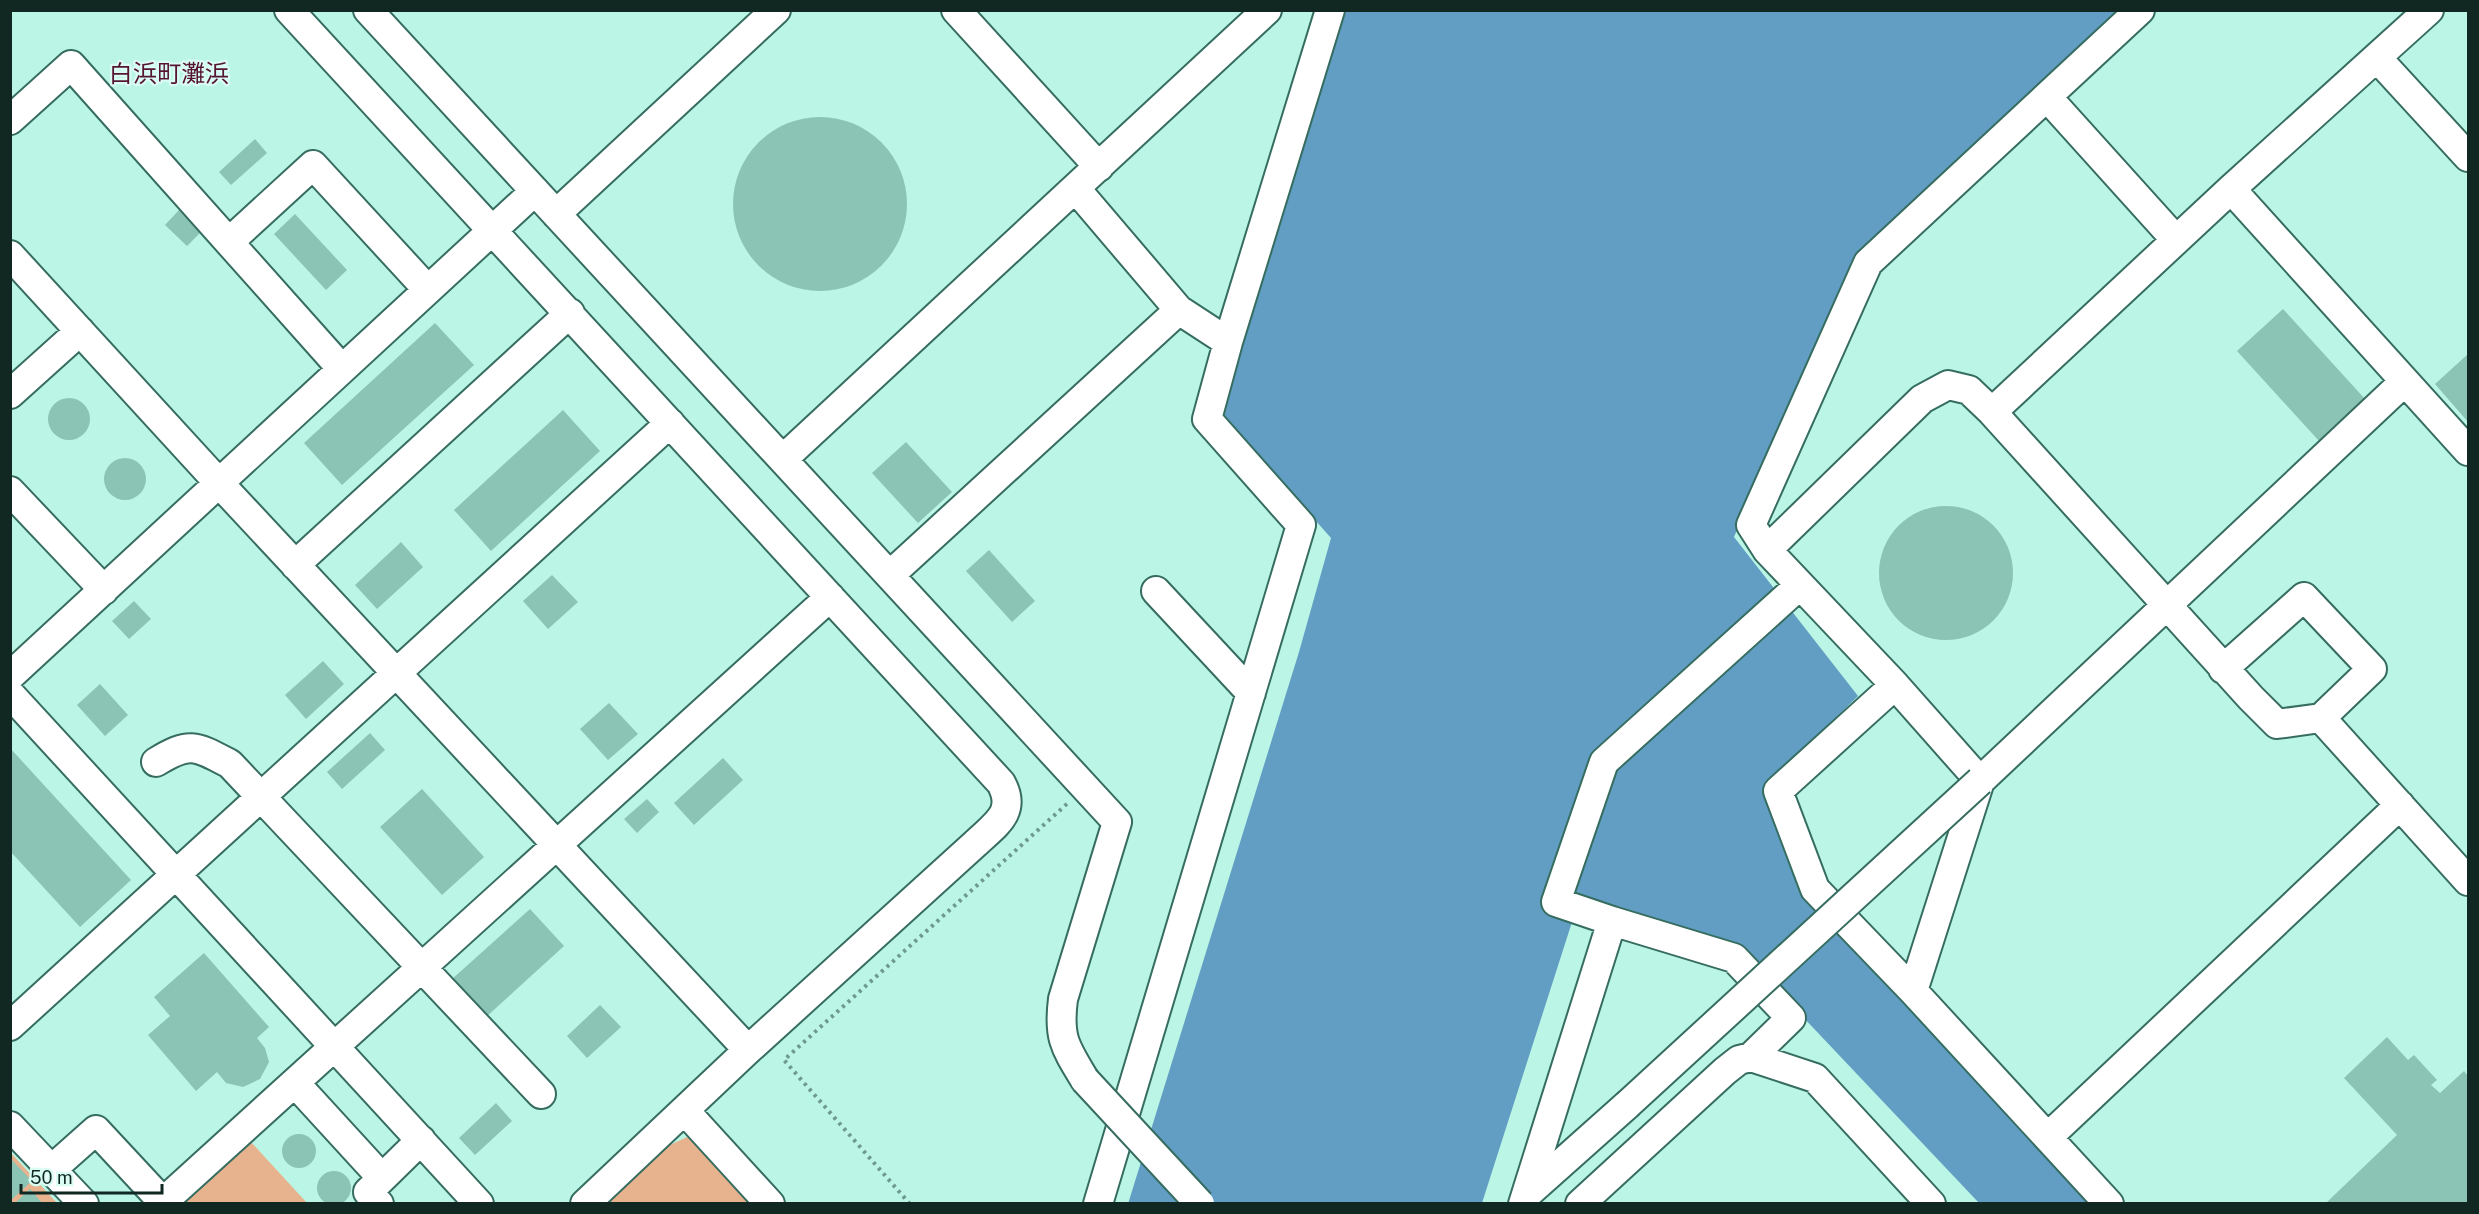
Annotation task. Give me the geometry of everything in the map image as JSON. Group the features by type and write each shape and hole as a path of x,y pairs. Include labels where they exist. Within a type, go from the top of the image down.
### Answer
{"street":[{"path":"289,10 830,597 1000,783 1007,795 1008,808 976,843 748,1050 585,1203"},
{"path":"368,10 1117,822 1063,999 1059,1024 1067,1051 1085,1080 1200,1203"},
{"path":"556,214 776,10"},
{"path":"956,10 1099,167"},
{"path":"783,459 1267,10"},
{"path":"1098,1203 1301,525 1207,419 1228,342 1330,10"},
{"path":"1980,781 1895,685 1767,550 1751,525 1868,263 2140,10"},
{"path":"1992,412 2231,189 2378,59 2429,10"},
{"path":"2378,59 2469,157"},
{"path":"10,120 71,65 342,369"},
{"path":"2048,97 2176,240"},
{"path":"229,243 313,165 428,290"},
{"path":"1076,189 1179,310 1228,342"},
{"path":"2231,189 2469,452"},
{"path":"10,676 535,191"},
{"path":"10,255 295,565 748,1050"},
{"path":"890,575 1179,310"},
{"path":"295,565 570,313"},
{"path":"10,394 80,331"},
{"path":"1524,1199 1980,781 2404,382"},
{"path":"1767,550 1922,399 1948,385 1969,390 1992,412 2223,669 2277,724 2321,718 2372,669 2304,597 2223,669"},
{"path":"10,1026 670,423"},
{"path":"10,491 104,590"},
{"path":"1580,1203 1725,1071 1739,1060 1751,1057 1791,1018 1734,958 1556,902 1604,762 1800,585"},
{"path":"1156,591 1251,693"},
{"path":"51,1170 96,1130 162,1202 830,597"},
{"path":"1895,685 1778,791 1815,889 1913,991 2109,1203"},
{"path":"10,694 479,1203"},
{"path":"2321,718 2469,881"},
{"path":"156,762 178,748 202,749 230,764 541,1094"},
{"path":"1913,991 1980,781"},
{"path":"2048,1137 2400,806"},
{"path":"1524,1199 1612,921"},
{"path":"1751,1057 1815,1078 1931,1203"},
{"path":"295,1083 380,1191 421,1140"},
{"path":"685,1111 770,1203"},
{"path":"10,1125 84,1203"}],"path":[{"path":"910,1203 784,1060 1085,787"}],"shaded area":[{"path":"687,1137 697,1140 755,1204 606,1204 668,1146"},
{"path":"250,1141 307,1203 183,1204"},
{"path":"11,1153 57,1203 11,1203"}],"water":[{"path":"1344,11 2117,11 1854,256 1734,537 1858,696 1762,790 1802,893 2090,1203 1979,1203 1731,941 1580,897 1482,1203 1128,1204 1299,652 1331,538 1221,414"}],"building":[{"path":"820,117 837,118 853,123 882,142 901,171 906,187 906,221 901,237 882,266 853,285 837,290 820,291 803,290 787,285 758,266 739,237 734,221 733,204 734,187 739,171 758,142 787,123 803,118"},
{"path":"255,139 267,153 231,185 219,172"},
{"path":"179,210 201,232 187,246 165,225"},
{"path":"295,214 347,270 326,290 274,234"},
{"path":"2283,309 2365,399 2319,441 2237,351"},
{"path":"435,323 474,365 342,485 304,443"},
{"path":"2468,354 2468,422 2435,384"},
{"path":"69,398 84,404 90,419 84,434 69,440 54,434 48,419 54,404"},
{"path":"563,410 600,451 491,551 454,510"},
{"path":"906,442 952,492 918,523 872,473"},
{"path":"125,458 140,464 146,479 140,494 125,500 110,494 104,479 110,464"},
{"path":"1946,506 1972,511 1993,526 2008,547 2013,573 2008,599 1993,620 1972,635 1946,640 1920,635 1899,620 1884,599 1879,573 1884,547 1899,526 1920,511"},
{"path":"401,542 423,567 377,609 355,585"},
{"path":"989,550 1035,601 1012,622 966,571"},
{"path":"552,575 578,602 548,629 523,601"},
{"path":"134,601 151,619 129,639 112,621"},
{"path":"323,661 344,684 306,719 285,695"},
{"path":"100,684 128,715 105,736 77,705"},
{"path":"609,703 638,734 608,760 580,729"},
{"path":"370,733 385,750 342,789 327,772"},
{"path":"10,748 131,880 80,927 10,851"},
{"path":"723,758 743,780 694,825 674,803"},
{"path":"422,789 484,857 442,895 380,827"},
{"path":"647,799 659,812 637,833 624,819"},
{"path":"530,909 564,946 485,1018 451,980"},
{"path":"204,953 269,1027 257,1038 265,1048 269,1062 260,1079 243,1087 226,1083 217,1072 196,1091 148,1035 170,1016 154,997"},
{"path":"600,1005 621,1027 587,1058 567,1036"},
{"path":"2387,1037 2408,1060 2414,1055 2437,1080 2431,1085 2440,1093 2464,1071 2468,1076 2468,1204 2325,1204 2397,1135 2344,1078"},
{"path":"496,1103 512,1121 475,1155 459,1138"},
{"path":"299,1134 311,1139 316,1151 311,1163 299,1168 287,1163 282,1151 287,1139"},
{"path":"10,1158 32,1181 10,1201"},
{"path":"334,1171 346,1176 351,1188 346,1200 334,1205 322,1200 317,1188 322,1176"},
{"path":"30,1189 43,1204 14,1204"}],"district":[{"name":"白浜町灘浜","path":"169,74"}]}
